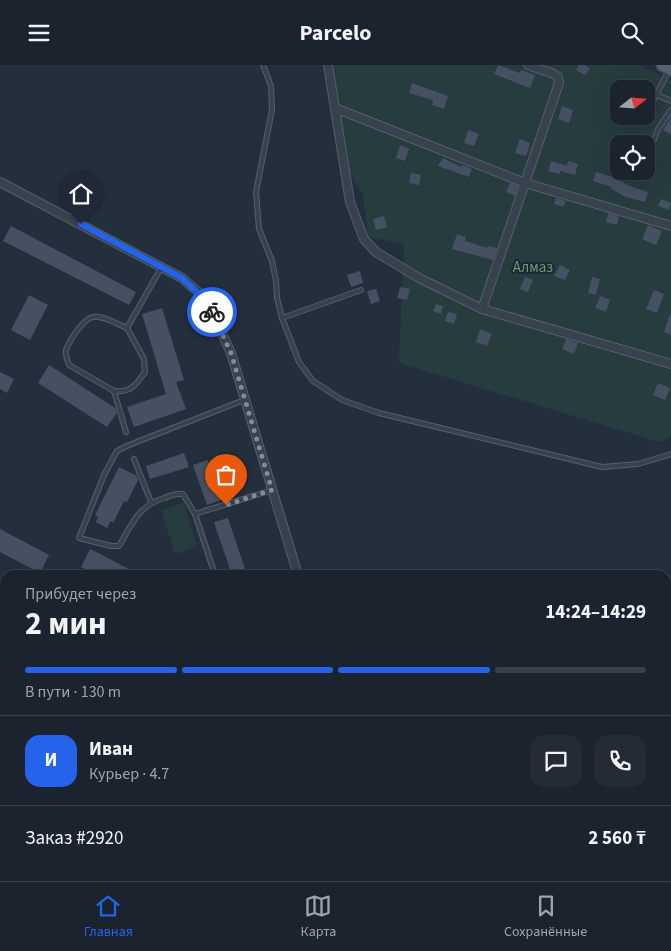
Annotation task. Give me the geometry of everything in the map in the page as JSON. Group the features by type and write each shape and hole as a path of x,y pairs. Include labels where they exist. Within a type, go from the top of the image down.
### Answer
{"street":[{"path":"328,65 350,202 364,239 376,252 419,278 482,309 671,364"},
{"path":"482,309 559,83 558,77 554,74 528,65"},
{"path":"335,108 525,183 671,227"},
{"path":"0,182 182,278 193,287 214,316 231,353 296,570"}],"lane":[{"path":"263,65 271,86 272,109 256,192 259,229 272,261 282,318 299,362 313,381 342,400 379,413 602,467 638,464 671,454"},
{"path":"655,99 668,67"},
{"path":"657,95 671,101"},
{"path":"655,136 671,110"},
{"path":"127,328 161,267"},
{"path":"282,318 361,290"},
{"path":"90,317 98,317 127,328 144,359 145,373 135,386 122,392 114,391 69,365 66,359 66,351 81,325 90,317"},
{"path":"114,391 126,432"},
{"path":"213,570 195,514 183,495 178,493 151,502 139,513 119,546 111,546 79,538 104,475 117,451 245,400"},
{"path":"134,459 151,502"},
{"path":"195,514 272,490"}],"green space":[{"name":"Алмаз","path":"328,65 640,65 671,80 671,437 659,442 399,363 404,244 368,237 363,196 342,157"},
{"path":"184,503 197,546 175,554 161,510"}],"building":[{"path":"498,65 520,73 521,70 535,75 530,88 494,74"},
{"path":"579,65 585,65 590,68 585,75 576,70"},
{"path":"412,83 448,96 444,109 432,105 433,100 409,93"},
{"path":"562,106 573,110 569,123 558,119"},
{"path":"671,117 671,134 663,130"},
{"path":"468,130 479,134 474,146 464,143"},
{"path":"520,139 530,143 526,156 515,153"},
{"path":"400,145 409,149 405,161 396,158"},
{"path":"443,158 461,167 462,165 472,169 469,177 438,166"},
{"path":"551,161 567,166 568,161 578,164 575,175 560,171 560,174 548,171"},
{"path":"596,172 610,176 610,180 619,180 648,192 645,202 626,197 611,189 612,187 593,181"},
{"path":"411,173 421,175 419,185 409,183"},
{"path":"510,183 518,186 515,196 506,192"},
{"path":"556,198 566,201 563,207 554,204"},
{"path":"661,199 671,203 669,210 658,206"},
{"path":"608,213 619,216 617,225 606,222"},
{"path":"384,216 387,227 376,230 373,219"},
{"path":"648,225 662,231 656,245 642,239"},
{"path":"11,226 136,292 129,305 3,241"},
{"path":"457,234 466,237 465,241 487,248 488,246 497,248 493,260 452,249"},
{"path":"560,265 570,270 565,280 554,276"},
{"path":"360,271 363,283 351,287 347,275"},
{"path":"525,277 533,280 528,292 520,289"},
{"path":"592,277 600,279 596,295 588,293"},
{"path":"400,287 410,289 407,300 397,298"},
{"path":"376,289 380,301 371,304 367,291"},
{"path":"654,290 664,294 657,313 646,309"},
{"path":"29,295 48,305 30,340 11,330"},
{"path":"600,296 610,300 606,312 595,308"},
{"path":"436,304 443,306 441,314 433,311"},
{"path":"162,308 184,380 176,382 186,409 134,427 127,407 166,394 142,314"},
{"path":"448,312 457,314 454,324 445,321"},
{"path":"671,314 671,335 664,332"},
{"path":"480,329 492,334 487,346 476,342"},
{"path":"566,339 578,343 574,354 562,349"},
{"path":"49,365 115,408 117,413 107,427 38,383"},
{"path":"0,372 14,379 7,393 0,389"},
{"path":"658,383 670,388 665,400 653,395"},
{"path":"184,453 189,467 150,479 146,466"},
{"path":"208,460 221,500 207,505 193,465"},
{"path":"119,467 137,476 138,480 127,502 124,501 113,523 111,521 107,528 96,522 98,517 95,515"},
{"path":"228,518 245,570 230,570 214,522"},
{"path":"0,529 49,555 42,570 34,570 0,552"},
{"path":"90,549 130,570 87,570 81,567"}],"way so far":[{"path":"212,312 231,353 272,490 226,505"}],"route":[{"path":"81,224 182,278 198,293 212,312"}]}
